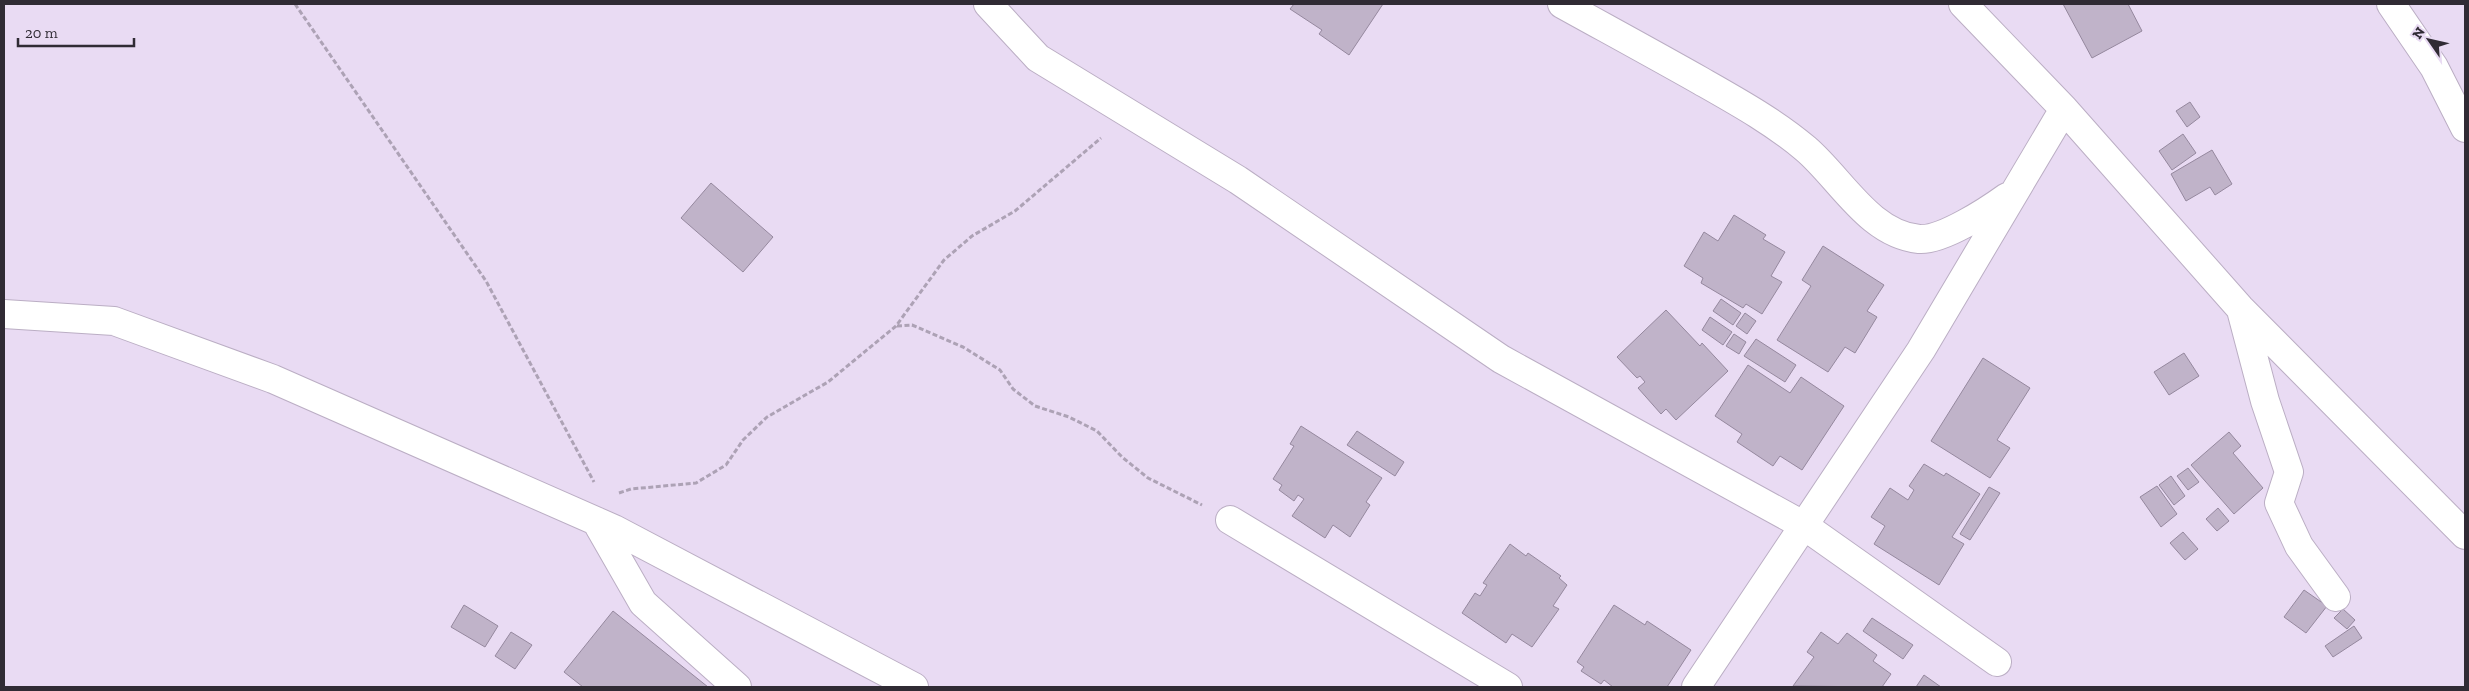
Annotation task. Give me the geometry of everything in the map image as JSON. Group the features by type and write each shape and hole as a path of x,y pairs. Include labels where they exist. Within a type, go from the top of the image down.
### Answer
{"street":[{"path":"988,4 1038,58 1238,180 1501,359 1803,525 1998,662"},
{"path":"1562,4 1754,112 1791,136 1822,163 1864,213 1894,230 1920,239 1947,232 1986,213 2015,192"},
{"path":"1963,4 2064,109 2240,308 2462,527"},
{"path":"2391,4 2434,67 2465,128"},
{"path":"1696,687 1921,350 2064,109"},
{"path":"2240,308 2265,401 2289,472 2279,503 2300,546 2336,597"},
{"path":"4,314 114,321 273,379 604,516 914,687"},
{"path":"604,516 643,603 737,687"},
{"path":"1230,520 1508,687"}],"path":[{"path":"295,4 486,281 604,516 631,489 696,483 726,465 744,440 767,417 828,382 896,326 944,260 972,236 1015,211 1109,131 1149,126"},
{"path":"896,326 912,325 963,347 1000,370 1013,389 1035,406 1069,417 1096,431 1122,457 1148,478 1230,520"}],"building":[{"path":"1294,4 1383,4 1349,55 1319,34 1322,30 1290,9"},
{"path":"2063,4 2128,4 2142,31 2092,58"},
{"path":"2190,102 2200,117 2187,127 2176,111"},
{"path":"2183,134 2196,153 2172,170 2159,151"},
{"path":"2212,150 2232,184 2215,195 2210,187 2186,201 2171,174"},
{"path":"711,183 773,237 743,272 681,218"},
{"path":"1734,215 1766,235 1763,239 1785,252 1771,276 1782,282 1762,314 1746,304 1743,308 1701,283 1703,278 1684,266 1704,232 1718,241"},
{"path":"1823,246 1884,285 1867,311 1877,317 1855,353 1845,347 1828,372 1777,340 1811,286 1802,280"},
{"path":"1721,299 1741,313 1733,325 1713,311"},
{"path":"1666,310 1700,346 1702,343 1728,371 1676,420 1666,409 1661,414 1638,388 1645,382 1640,376 1637,378 1617,357"},
{"path":"1745,313 1756,321 1747,334 1736,326"},
{"path":"1710,317 1732,332 1723,345 1702,330"},
{"path":"1734,334 1746,342 1739,354 1726,346"},
{"path":"1756,339 1796,365 1785,382 1744,356"},
{"path":"2184,353 2199,376 2169,395 2154,372"},
{"path":"1983,358 2030,388 1997,440 2010,448 1990,478 1931,441"},
{"path":"1748,365 1790,393 1801,377 1844,406 1802,470 1780,456 1773,466 1737,442 1742,434 1715,416"},
{"path":"1301,426 1382,478 1366,502 1370,505 1350,537 1333,525 1325,538 1292,516 1304,499 1298,495 1294,501 1279,490 1282,485 1273,479 1294,446 1290,444"},
{"path":"1357,431 1404,462 1395,476 1347,445"},
{"path":"2229,432 2241,446 2233,453 2263,488 2234,514 2191,465"},
{"path":"1924,464 1944,476 1946,473 1980,494 1952,537 1964,544 1939,585 1874,544 1885,526 1871,517 1890,488 1908,500 1914,490 1909,486"},
{"path":"2188,468 2199,482 2188,490 2177,476"},
{"path":"2171,476 2185,496 2174,505 2159,485"},
{"path":"2157,486 2177,514 2161,527 2140,497"},
{"path":"1989,487 2000,493 1970,540 1960,534"},
{"path":"2218,508 2229,521 2217,531 2206,519"},
{"path":"2183,532 2198,549 2185,560 2170,543"},
{"path":"1510,544 1526,556 1528,553 1561,576 1559,578 1567,585 1553,606 1559,609 1532,647 1512,634 1506,643 1462,613 1475,593 1480,596 1487,585 1483,583"},
{"path":"2304,590 2327,606 2306,633 2284,617"},
{"path":"464,605 498,626 485,647 451,627"},
{"path":"1614,605 1645,625 1647,621 1691,650 1667,687 1613,687 1604,680 1601,684 1581,671 1584,667 1577,662"},
{"path":"2343,609 2355,620 2347,629 2334,618"},
{"path":"613,611 708,687 583,687 564,672"},
{"path":"1872,618 1913,645 1903,659 1863,631"},
{"path":"2354,626 2362,638 2333,657 2325,646"},
{"path":"511,632 532,645 515,669 495,656"},
{"path":"1821,632 1838,644 1847,633 1877,655 1873,661 1891,674 1882,687 1793,686 1814,657 1807,652"},
{"path":"1924,675 1941,687 1916,687"}]}
